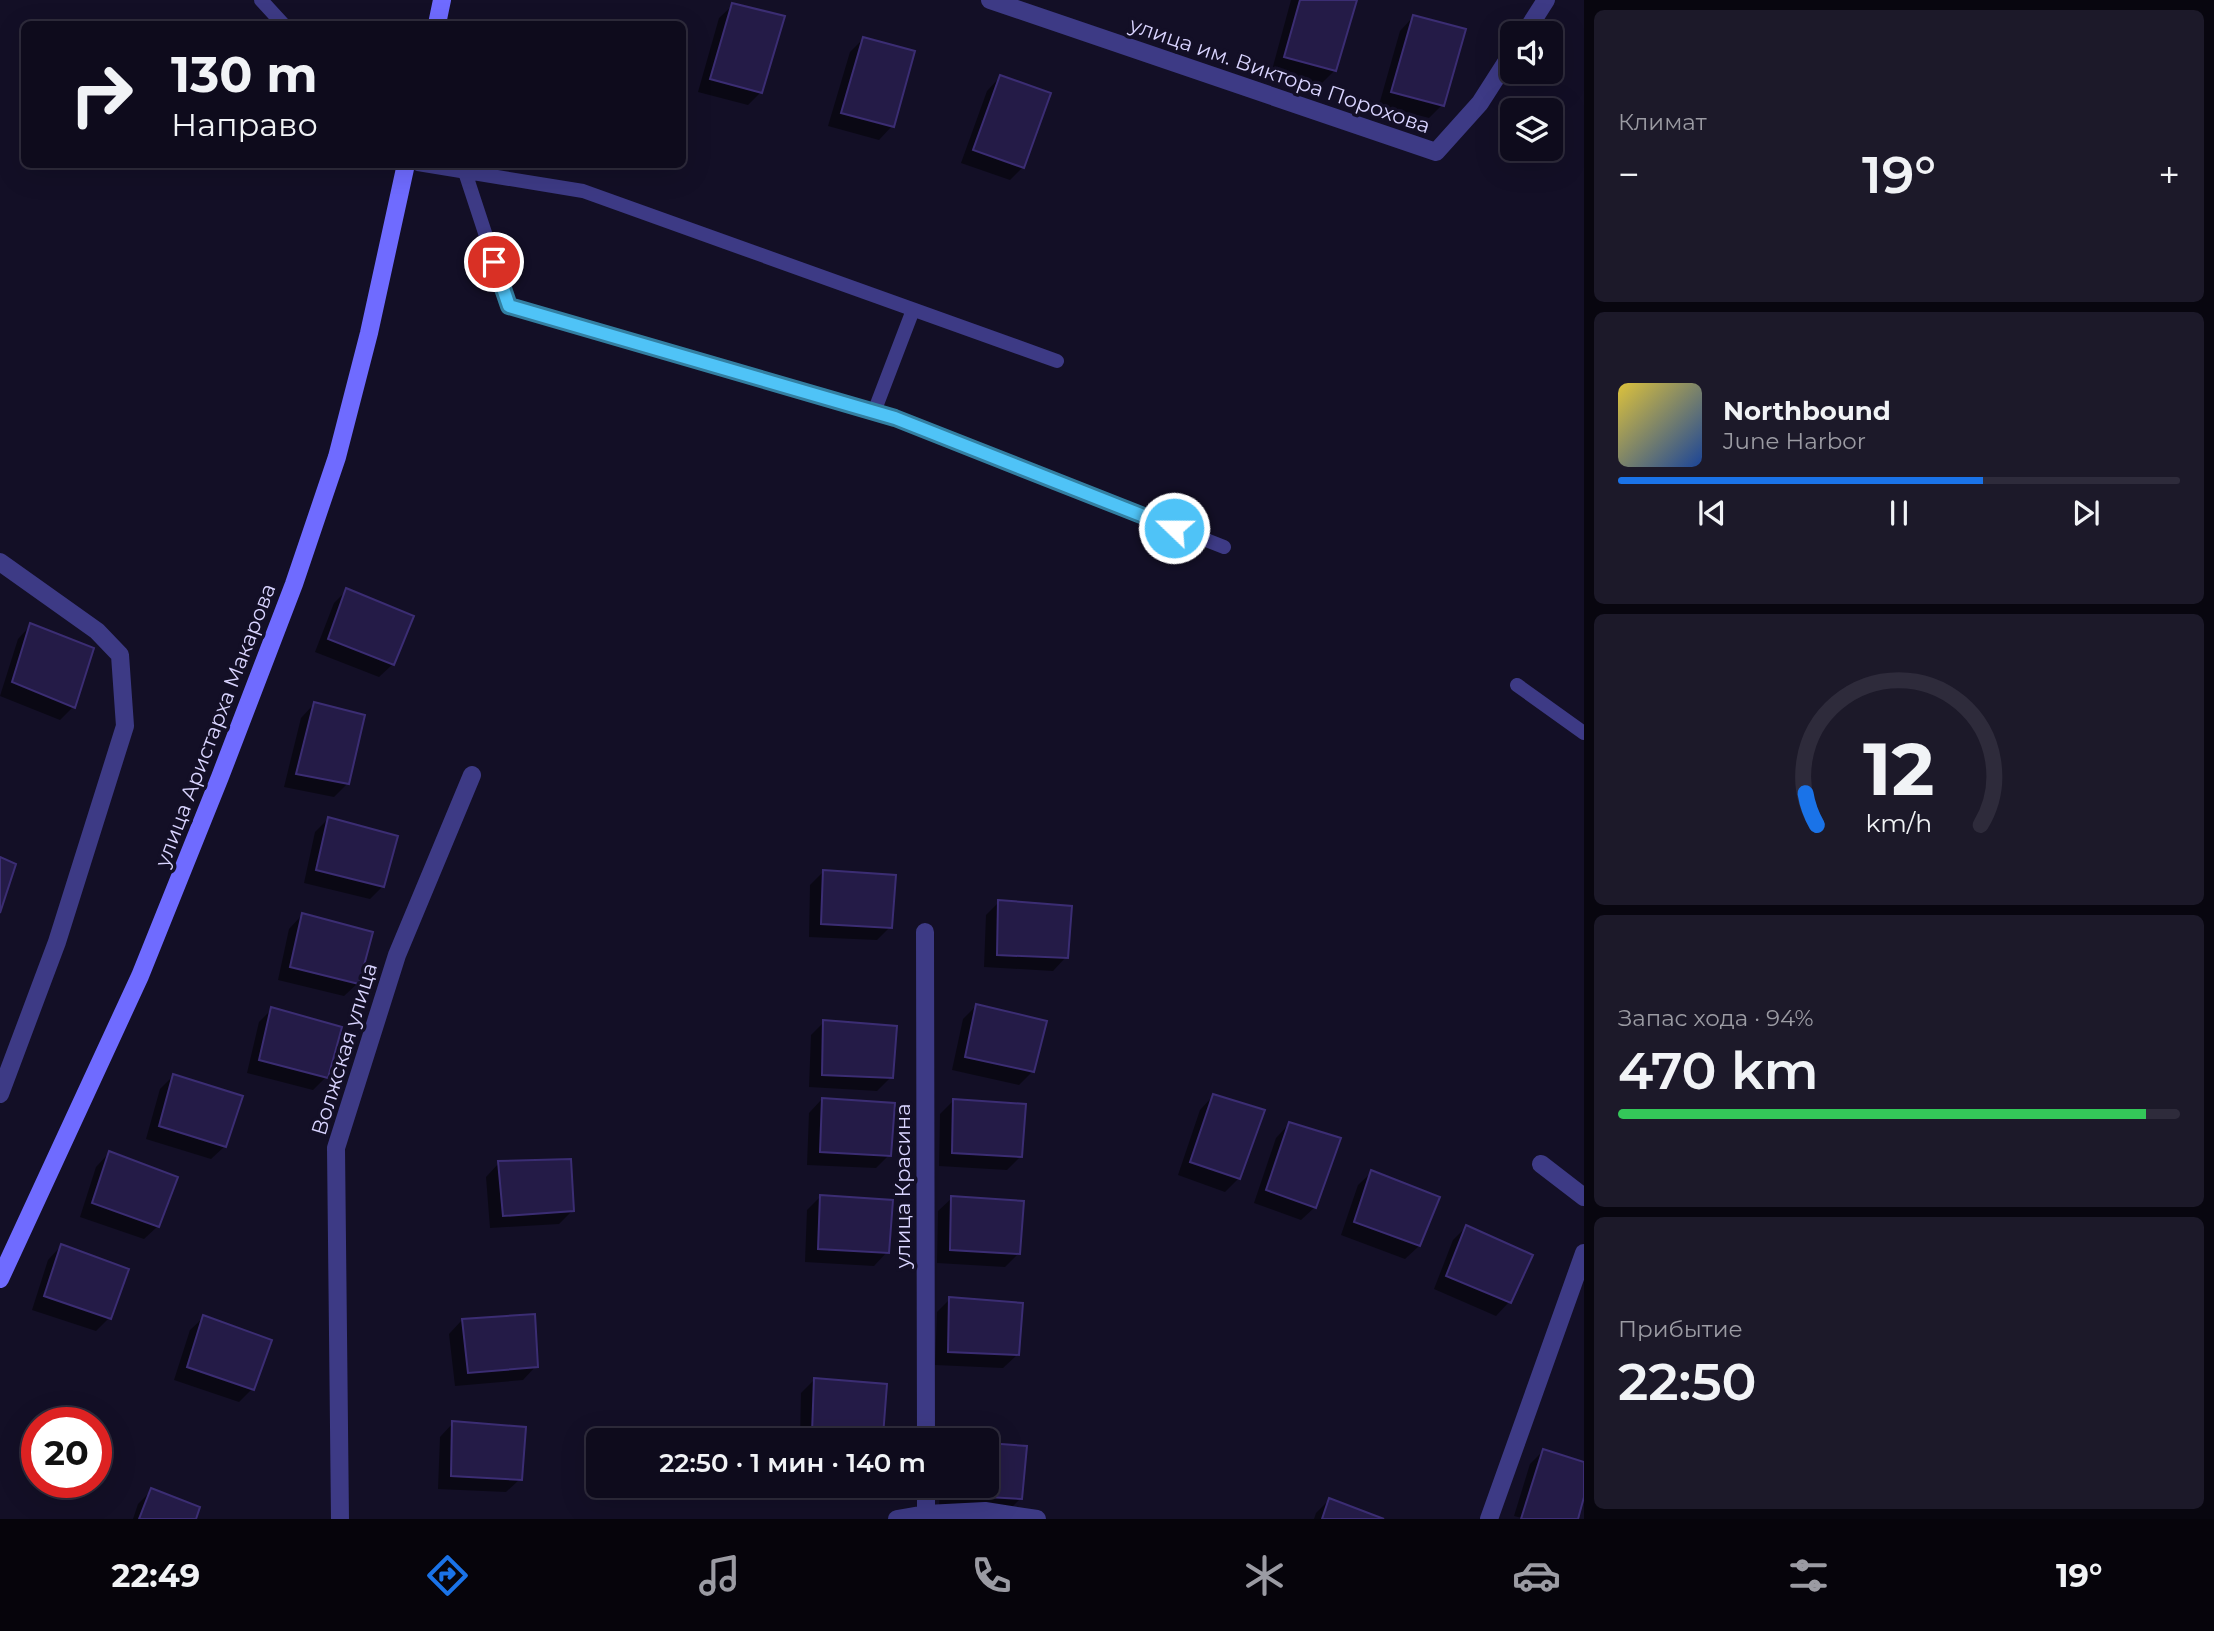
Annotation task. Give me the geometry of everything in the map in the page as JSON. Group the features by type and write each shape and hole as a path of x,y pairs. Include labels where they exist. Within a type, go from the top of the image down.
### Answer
{"street":[{"path":"438,21 442,0"},
{"path":"1533,21 1546,0"},
{"name":"улица им. Виктора Порохова","path":"999,1 1436,152 1480,103 1500,72"},
{"name":"улица Аристарха Макарова","path":"0,1279 140,976 294,584 337,457 369,333 405,168"},
{"path":"0,562 97,631 120,655 125,726 58,942 0,1094"},
{"name":"Волжская улица","path":"340,1519 336,1147 397,955 472,775"},
{"name":"улица Красина","path":"925,932 926,1428"},
{"path":"1541,1164 1584,1197"},
{"path":"1489,1519 1584,1253"},
{"path":"926,1498 926,1516"},
{"path":"897,1519 985,1511 1037,1519"}],"lane":[{"path":"261,0 281,21"},
{"path":"442,168 583,191 1057,361"},
{"path":"465,172 509,306 895,418 1224,547"},
{"path":"874,412 913,310"},
{"path":"1517,685 1584,733"}],"building":[{"path":"1300,0 1357,0 1336,71 1284,57"},
{"path":"732,3 785,16 762,93 710,79"},
{"path":"1413,15 1466,29 1444,106 1391,92"},
{"path":"863,37 915,51 894,127 841,113"},
{"path":"1000,75 1051,93 1024,168 973,150"},
{"path":"346,588 414,616 394,665 328,639"},
{"path":"30,623 94,648 75,708 12,682"},
{"path":"314,702 365,715 349,784 296,774"},
{"path":"328,817 398,836 384,887 316,870"},
{"path":"0,857 16,864 0,913"},
{"path":"823,870 896,875 892,928 821,924"},
{"path":"998,900 1072,906 1068,958 997,955"},
{"path":"302,913 373,932 359,984 290,967"},
{"path":"976,1004 1047,1021 1034,1072 965,1057"},
{"path":"271,1007 342,1027 328,1078 259,1060"},
{"path":"823,1020 897,1026 893,1078 822,1075"},
{"path":"173,1074 243,1096 226,1147 159,1126"},
{"path":"1213,1094 1265,1110 1240,1179 1190,1162"},
{"path":"822,1098 895,1103 891,1156 820,1152"},
{"path":"953,1099 1026,1104 1022,1157 952,1153"},
{"path":"1289,1122 1341,1138 1316,1208 1266,1190"},
{"path":"109,1151 178,1177 159,1227 92,1203"},
{"path":"571,1159 574,1211 503,1216 498,1161"},
{"path":"1371,1170 1440,1197 1420,1246 1354,1222"},
{"path":"820,1195 893,1200 889,1253 818,1249"},
{"path":"951,1196 1024,1201 1020,1254 950,1250"},
{"path":"1466,1225 1533,1255 1511,1303 1446,1276"},
{"path":"61,1244 129,1269 111,1319 44,1296"},
{"path":"949,1297 1023,1303 1019,1355 948,1352"},
{"path":"535,1314 538,1367 468,1373 462,1319"},
{"path":"203,1315 272,1340 254,1390 187,1367"},
{"path":"814,1378 887,1384 884,1428 812,1428"},
{"path":"452,1421 526,1427 522,1480 451,1476"},
{"path":"999,1444 1027,1446 1022,1499 999,1498"},
{"path":"1543,1449 1584,1462 1584,1497 1578,1519 1521,1519"},
{"path":"151,1488 200,1507 196,1519 139,1519"},
{"path":"1329,1498 1384,1519 1322,1519"}],"route":[{"path":"494,262 509,306 895,418 1174,528"}]}
